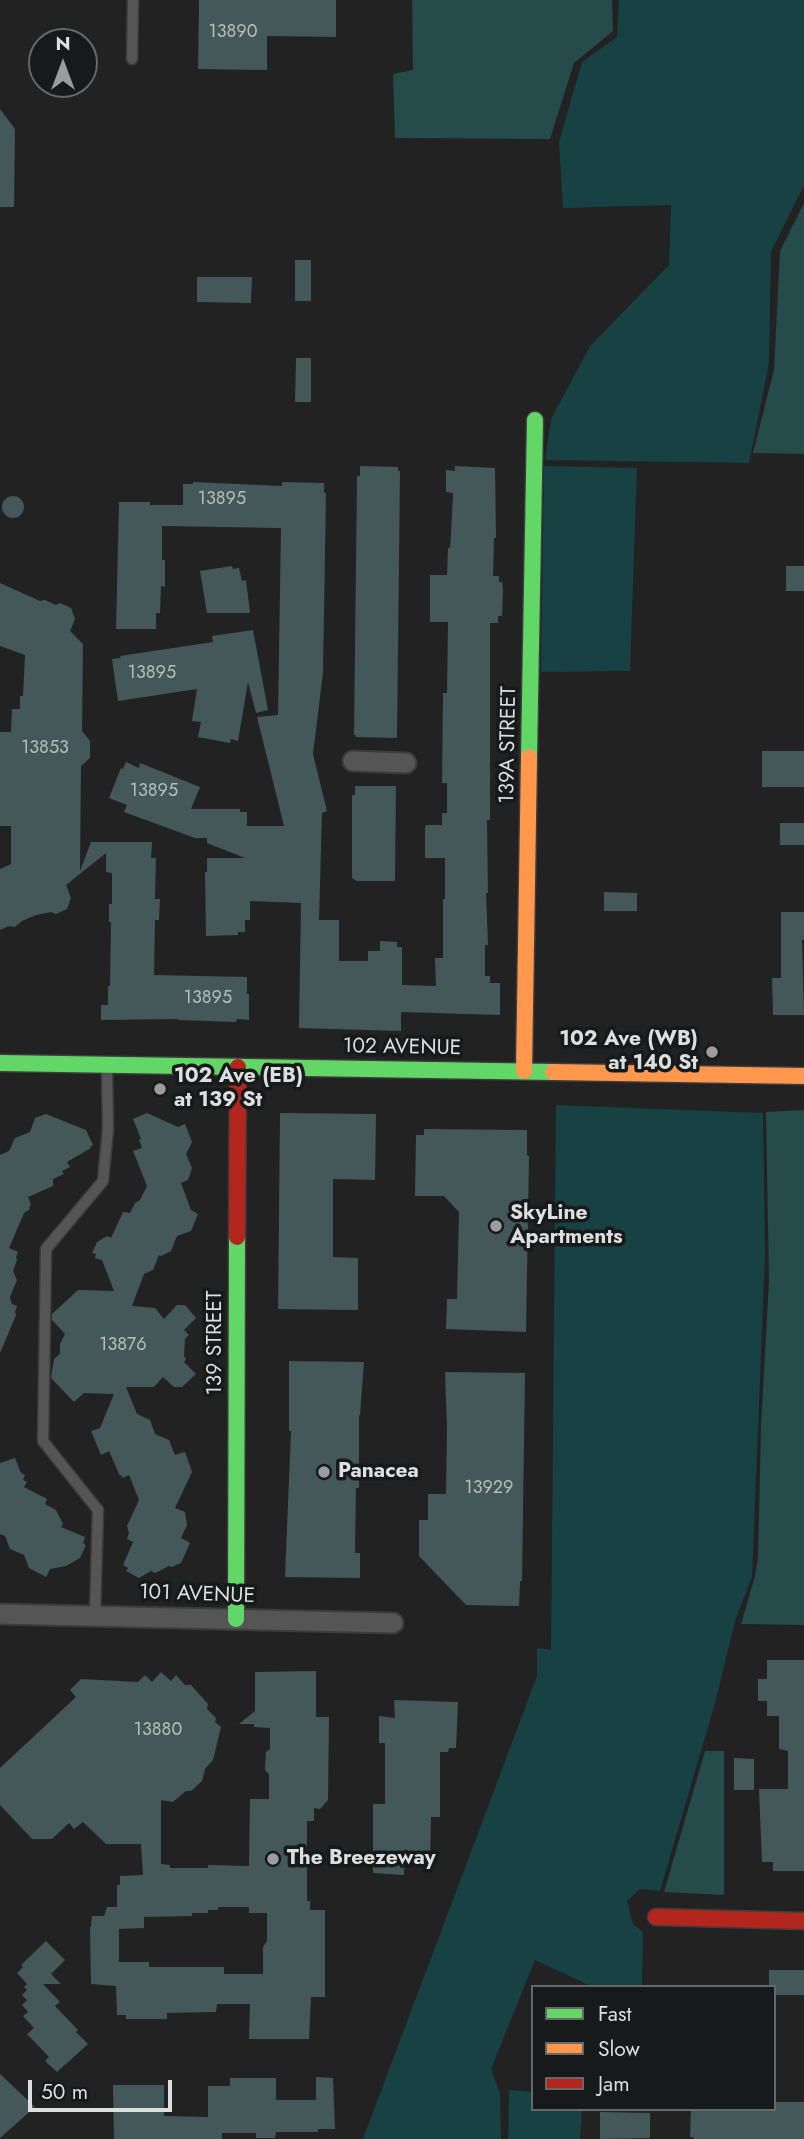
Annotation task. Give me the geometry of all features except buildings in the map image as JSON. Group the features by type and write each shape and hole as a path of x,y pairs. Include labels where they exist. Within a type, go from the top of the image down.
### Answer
{"street":[{"name":"139A STREET","path":"524,1070 535,420"},
{"path":"353,761 406,763"},
{"name":"102 AVENUE","path":"0,1063 804,1076"},
{"name":"139 STREET","path":"236,1619 238,1067"},
{"name":"101 AVENUE","path":"0,1614 393,1623"},
{"path":"656,1917 804,1921"}],"lane":[{"path":"132,59 133,0"},
{"path":"94,1615 98,1510 43,1441 46,1249 103,1181 108,1129 107,1064"}],"shaded area":[{"path":"412,0 612,0 613,31 574,63 550,139 395,138 393,74 413,70"},
{"path":"619,0 804,0 804,185 771,252 769,363 749,463 545,460 551,419 590,346 669,265 671,205 563,208 559,142 582,62 617,37"},
{"path":"804,203 804,454 753,453 774,370 780,251"},
{"path":"544,466 637,468 630,671 541,672"},
{"path":"556,1105 763,1113 765,1256 752,1577 736,1618 715,1703 660,1891 640,1889 627,1901 633,1924 643,1932 642,1985 589,1985 535,1960 491,2069 500,2093 501,2139 363,2139 537,1676 537,1648 551,1650"},
{"path":"804,1110 804,1625 741,1624 758,1557 761,1426 769,1281 766,1112"},
{"path":"705,1751 724,1751 724,1895 664,1892"},
{"path":"509,2090 531,2092 531,2111 582,2111 580,2139 508,2139"}],"traffic: fast":[{"path":"529,757 535,420"},
{"path":"0,1063 553,1072"},
{"path":"236,1619 237,1237"}],"traffic: slow":[{"path":"524,1071 529,757"},
{"path":"553,1072 804,1076"}],"traffic: jam":[{"path":"237,1237 238,1067"},
{"path":"656,1917 804,1921"}],"place":[{"name":"102 Ave (WB) at 140 St","path":"712,1052"},
{"name":"102 Ave (EB) at 139 St","path":"160,1089"},
{"name":"SkyLine Apartments","path":"496,1226"},
{"name":"Panacea","path":"324,1472"},
{"name":"The Breezeway","path":"273,1859"}]}
